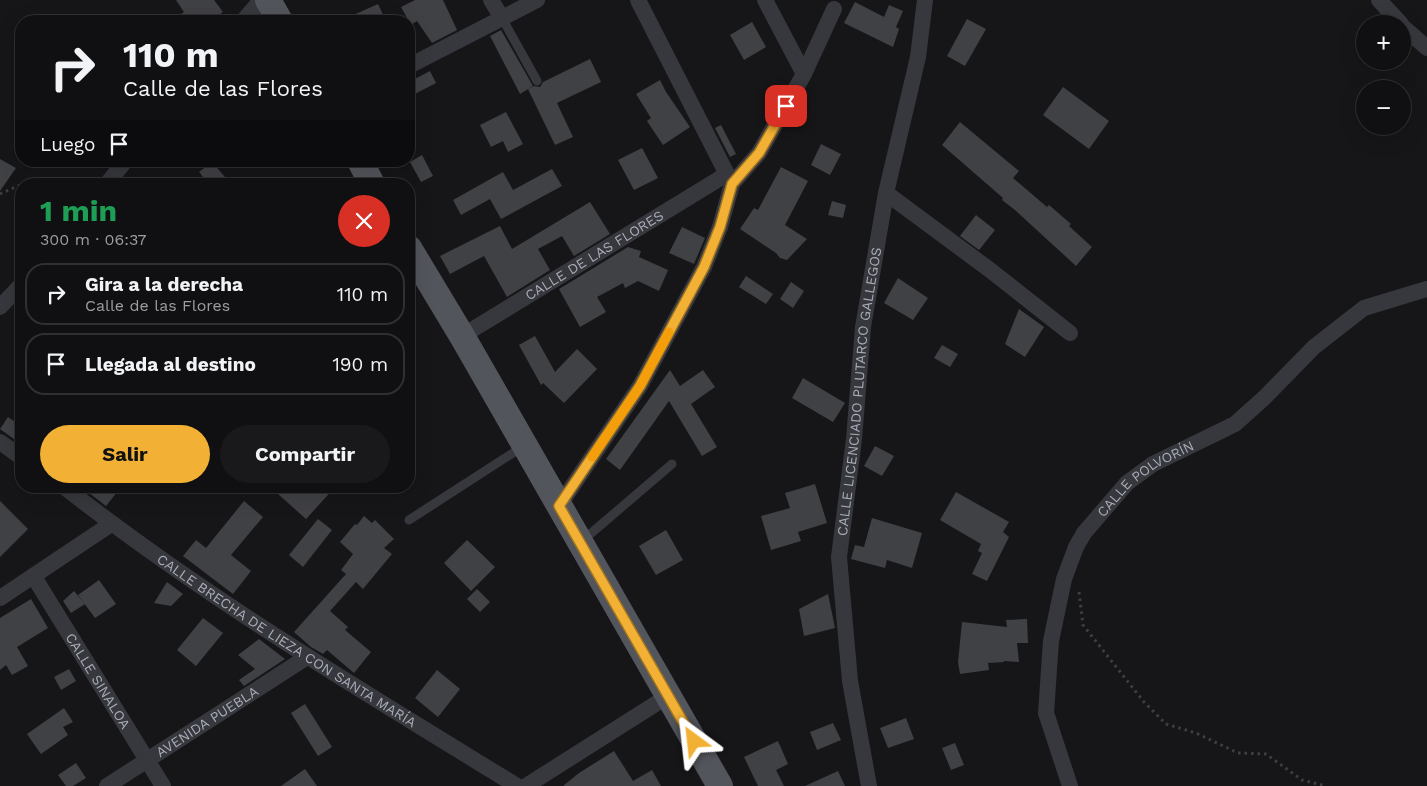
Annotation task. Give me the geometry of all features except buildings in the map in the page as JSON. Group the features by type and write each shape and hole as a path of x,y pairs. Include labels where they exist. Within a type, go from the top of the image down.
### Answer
{"main road":[{"path":"268,0 277,15"},
{"path":"415,258 525,445 720,786"}],"street":[{"path":"248,15 261,0"},
{"path":"491,0 502,18"},
{"path":"415,63 537,0"},
{"path":"638,0 729,179"},
{"path":"765,0 804,74"},
{"name":"CALLE LICENCIADO PLUTARCO GALLEGOS","path":"869,786 850,681 839,557 854,439 863,327 886,193 918,57 925,0"},
{"path":"1379,0 1393,15"},
{"name":"CALLE DE LAS FLORES","path":"462,336 729,179 759,153 804,74 834,9"},
{"path":"1411,33 1427,48"},
{"path":"112,178 120,167"},
{"name":"CALLE DE LAS FLORES","path":"559,506 640,386 704,267 720,227 729,179"},
{"path":"886,193 990,270 1070,333"},
{"name":"CALLE POLVORÍN","path":"1070,786 1046,713 1051,641 1064,579 1076,547 1084,533 1127,483 1153,464 1234,424 1264,398 1314,347 1364,308 1427,288"},
{"path":"0,307 15,291"},
{"path":"0,442 15,453"},
{"name":"CALLE BRECHA DE LIEZA CON SANTA MARÍA","path":"72,493 111,524 307,657 516,786"},
{"path":"0,598 111,524"},
{"name":"CALLE SINALOA","path":"34,577 163,786"},
{"name":"AVENIDA PUEBLA","path":"107,786 307,657"},
{"path":"526,786 668,696"}],"lane":[{"path":"502,18 537,81"},
{"path":"410,520 525,445"},
{"path":"580,542 672,464"}],"path":[{"path":"0,194 15,187"},
{"path":"1081,585 1078,593 1083,625 1139,695 1166,724 1196,733 1238,753 1266,754 1302,780 1326,786"}],"slow traffic":[{"path":"592,457 640,386 669,332"}],"route":[{"path":"694,741 559,506 640,386 704,267 720,227 732,184 759,153 786,106"}]}
